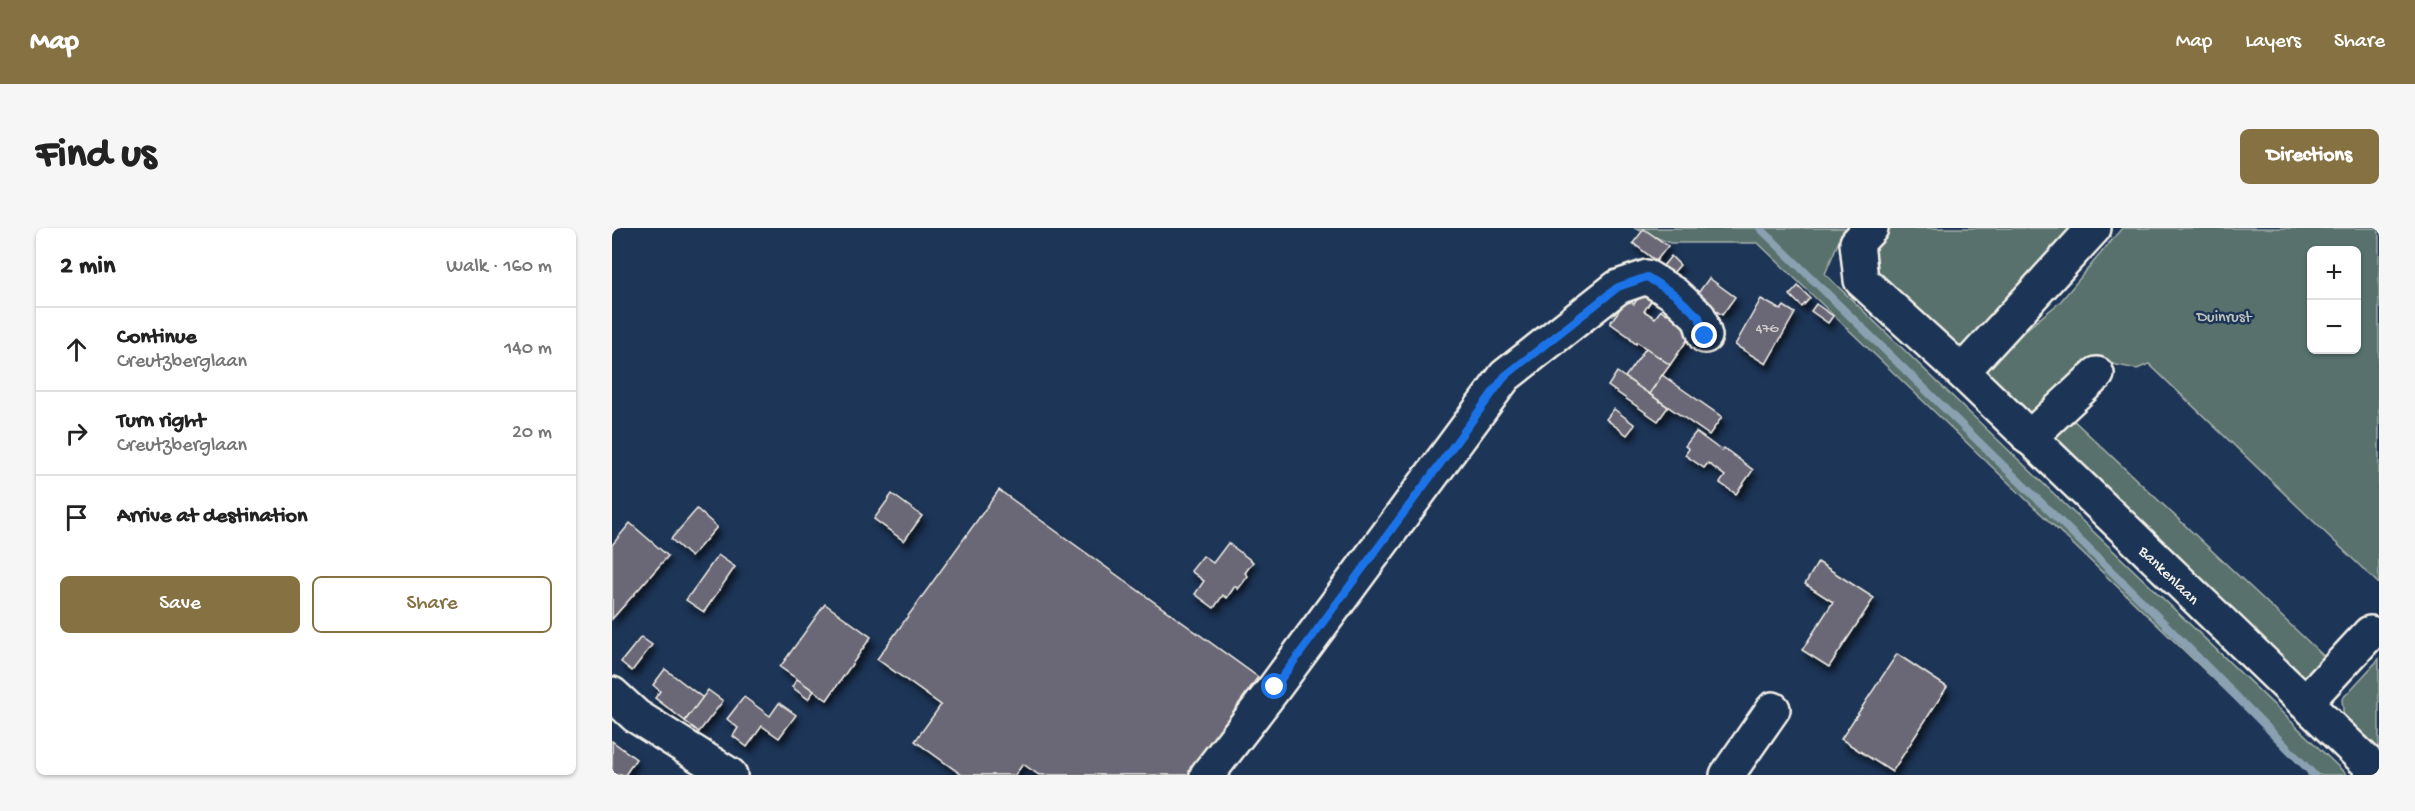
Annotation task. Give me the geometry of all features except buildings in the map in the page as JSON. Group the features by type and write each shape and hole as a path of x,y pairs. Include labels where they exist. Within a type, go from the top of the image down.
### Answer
{"street":[{"name":"Bankenlaan","path":"1871,228 1857,243 1861,280 1962,372 2379,774"},
{"path":"1962,372 2094,228"},
{"path":"1207,775 1282,678 1505,376 1618,287 1647,277 1674,294 1699,317 1705,336"},
{"path":"2029,438 2097,374"},
{"path":"2305,703 2370,622"},
{"path":"612,694 636,716 730,775"},
{"path":"1726,775 1773,709"}],"green space":[{"path":"1634,228 1855,228 1838,243 1825,274 2347,775 2308,775 2309,770 1758,243 1670,243"},
{"path":"1883,228 2079,228 1959,359 1861,266"},
{"name":"Duinrust","path":"2122,228 2379,228 2379,584 2149,364 2137,369 2092,360 2068,415 2330,662 2317,675 2298,682 1986,389 1990,359 2060,302"},
{"path":"2379,659 2379,756 2344,720 2342,699"}],"waterway":[{"path":"1760,228 2152,611 2314,775"}],"route":[{"path":"1275,687 1505,376 1618,287 1647,277 1674,294 1699,317 1705,336"}]}
